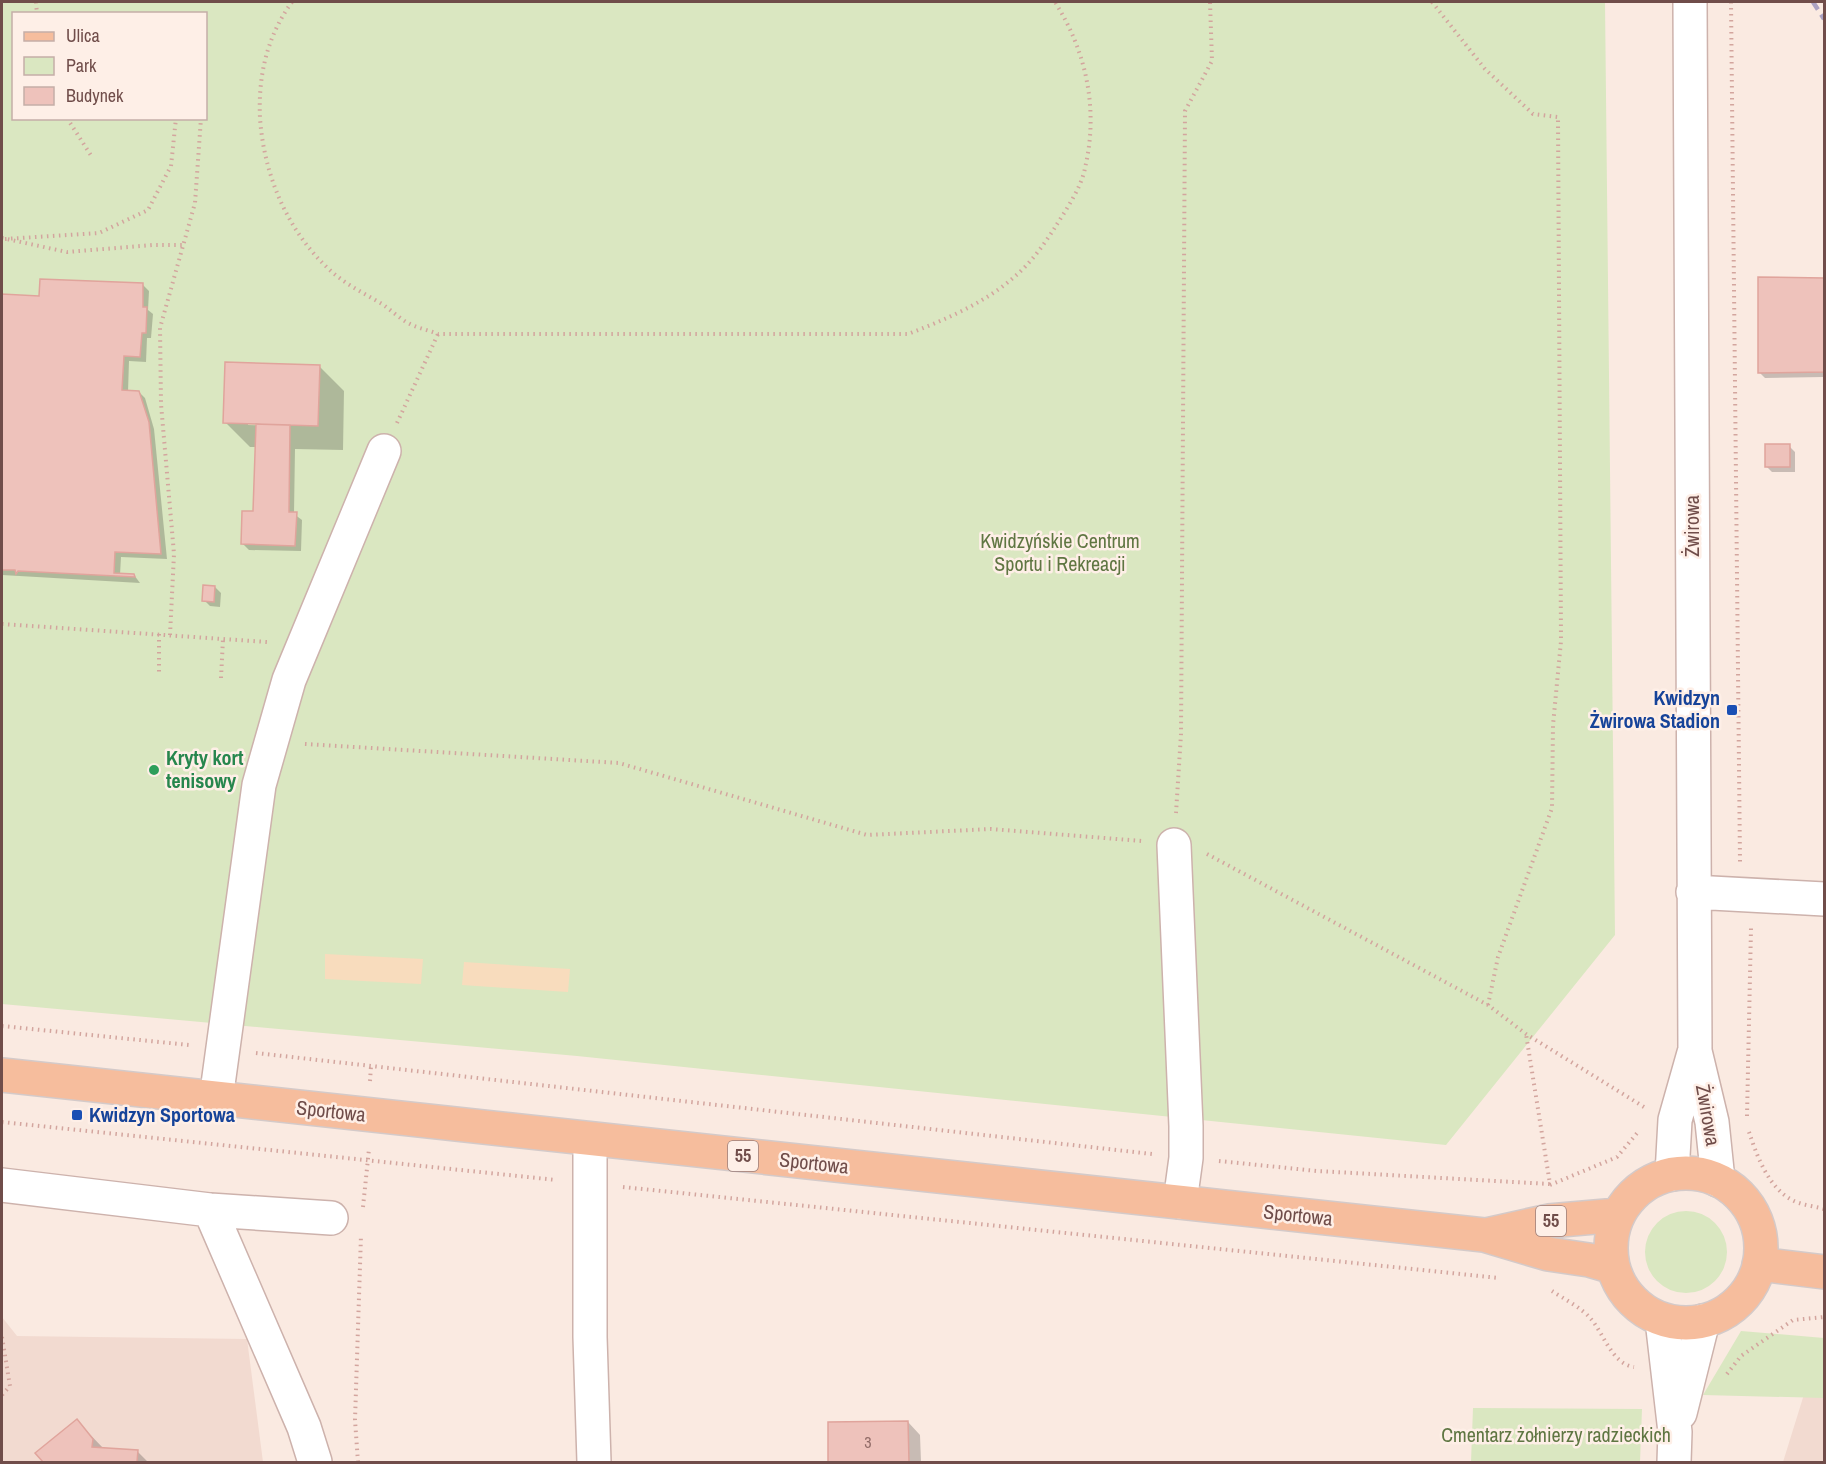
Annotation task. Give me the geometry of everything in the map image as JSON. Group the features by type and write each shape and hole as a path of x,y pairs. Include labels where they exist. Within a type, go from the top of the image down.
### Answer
{"main road":[{"name":"Sportowa","path":"2,1075 1484,1235 1548,1254 1589,1260 1613,1267"},
{"path":"1696,1173 1718,1180 1738,1194 1753,1214 1760,1238 1759,1264 1752,1284 1740,1301 1722,1314 1703,1321 1682,1323 1662,1320 1640,1307 1629,1296 1613,1267 1611,1241 1618,1215 1632,1196 1650,1182 1672,1174 1696,1173"},
{"name":"Sportowa","path":"1484,1235 1549,1221 1618,1215"},
{"path":"1759,1264 1824,1272"}],"street":[{"name":"Żwirowa","path":"1690,2 1695,1052 1712,1122 1718,1180"},
{"path":"216,1099 259,784 289,680 384,451"},
{"path":"1174,845 1186,1158 1180,1202"},
{"path":"1693,892 1824,899"},
{"name":"Żwirowa","path":"1672,1174 1675,1120 1695,1052"},
{"path":"591,1140 590,1337 594,1462"},
{"path":"2,1185 210,1210 346,1219"},
{"path":"210,1210 304,1427 315,1462"},
{"path":"1662,1320 1675,1448"},
{"path":"1675,1448 1703,1321"}],"path":[{"path":"292,2 266,53 261,78 261,135 266,166 278,196 292,224 312,251 332,272 408,323 438,334 908,334 977,302 1013,278 1043,245 1066,210 1085,169 1090,124 1088,79 1073,30 1054,2"},
{"path":"1174,845 1180,734 1185,111 1212,62 1210,2"},
{"path":"1432,2 1485,69 1533,114 1558,117 1561,641 1553,725 1552,808 1498,957 1488,1005"},
{"path":"1731,2 1738,851 1751,926 1747,1124 1757,1156 1773,1184 1791,1200 1824,1209"},
{"path":"68,120 92,158"},
{"path":"3,238 99,233 147,210 171,166 176,120"},
{"path":"170,635 174,554 161,404 160,328 195,203 201,120"},
{"path":"3,238 67,252 153,245 184,245"},
{"path":"384,451 438,334"},
{"path":"2,624 304,645"},
{"path":"159,634 159,676"},
{"path":"221,678 223,639"},
{"path":"271,742 619,763 867,835 991,830 1197,848 1488,1005 1526,1034 1649,1110"},
{"path":"2,1026 1317,1171 1550,1184 1617,1157 1636,1138 1640,1128"},
{"path":"1526,1034 1550,1184"},
{"path":"346,1219 369,1160 369,1115"},
{"path":"2,1122 1505,1279"},
{"path":"358,1462 355,1420 362,1231"},
{"path":"2,1338 10,1386 2,1395"}],"shaded area":[{"path":"2,1317 17,1336 247,1339 263,1462 2,1462"},
{"path":"1815,1359 1824,1360 1824,1462 1783,1462"}],"green space":[{"name":"Kwidzyńskie Centrum Sportu i Rekreacji","path":"2,2 1605,2 1615,935 1446,1145 577,1056 2,1004"},
{"path":"1678,1211 1694,1211 1709,1218 1720,1229 1727,1244 1724,1268 1715,1281 1694,1293 1678,1293 1663,1286 1652,1275 1645,1260 1645,1244 1652,1229 1663,1218"},
{"path":"1741,1331 1824,1338 1824,1398 1703,1395"},
{"name":"Cmentarz żołnierzy radzieckich","path":"1473,1408 1642,1409 1640,1462 1471,1462"}],"sand":[{"path":"325,954 423,959 421,984 325,979"},
{"path":"464,962 570,969 568,992 462,985"}],"building":[{"path":"1758,277 1824,278 1824,372 1758,373"},
{"path":"40,279 143,283 143,307 147,307 146,333 142,333 140,357 124,356 122,390 139,391 149,422 161,554 115,552 114,573 134,574 135,577 18,571 16,574 15,570 2,570 2,294 39,296"},
{"path":"225,362 320,365 318,426 223,423"},
{"path":"256,424 290,425 289,512 297,512 295,546 241,544 242,511 253,511"},
{"path":"1765,444 1790,444 1790,467 1765,467"},
{"path":"203,585 215,586 214,602 202,601"},
{"path":"77,1419 93,1439 92,1447 138,1450 137,1462 43,1462 35,1453"},
{"path":"908,1421 909,1462 828,1462 828,1422"}],"railway":[{"path":"1813,2 1824,19"}],"place":[{"name":"Kwidzyn Żwirowa Stadion","path":"1732,710"},
{"name":"Kryty kort tenisowy","path":"154,770"},
{"name":"Kwidzyn Sportowa","path":"77,1115"}]}
